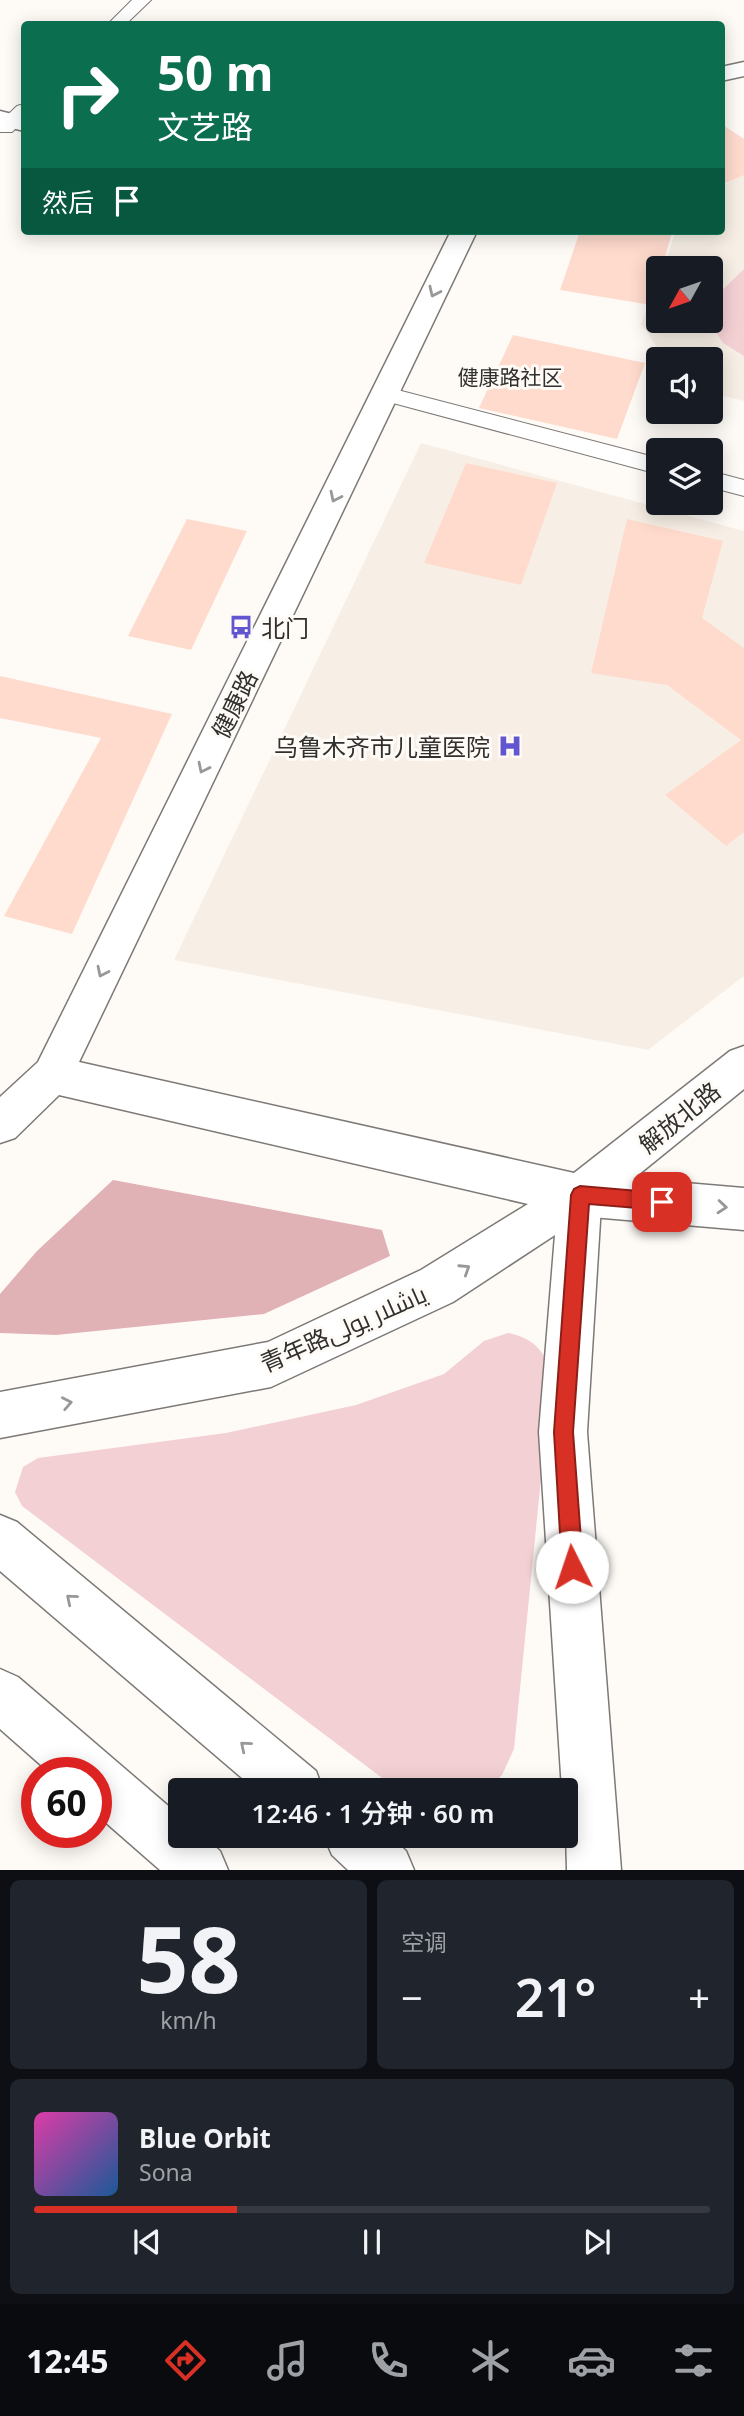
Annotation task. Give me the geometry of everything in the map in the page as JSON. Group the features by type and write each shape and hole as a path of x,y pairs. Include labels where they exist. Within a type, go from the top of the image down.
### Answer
{"main road":[{"path":"725,73 744,69"},
{"name":"健康路","path":"0,1124 52,1075 386,394 456,235"},
{"name":"解放北路","path":"580,1195 744,1064"},
{"path":"52,1075 580,1195 744,1209"},
{"path":"580,1195 563,1432 594,1870"},
{"name":"青年路ياشلار يولى","path":"0,1415 271,1364 437,1286 580,1195"},
{"path":"0,1539 283,1778"},
{"path":"0,1695 71,1757"},
{"path":"112,1793 201,1870"},
{"path":"364,1848 387,1870"}],"street":[{"path":"119,21 142,0"},
{"path":"386,394 646,463"},
{"path":"723,483 744,488"}],"shaded area":[{"path":"744,173 744,401 723,396 723,347 657,347 647,333 723,333 723,256 667,256 675,235 725,235 725,185"},
{"path":"744,269 744,356 723,343 717,333 723,333 723,289"},
{"path":"646,311 646,331 641,324"},
{"name":"乌鲁木齐市儿童医院","path":"421,443 646,504 646,515 685,515 744,531 744,976 648,1050 174,960"},
{"path":"113,1180 382,1230 390,1256 264,1314 56,1335 0,1333 0,1294 37,1251"},
{"path":"508,1333 525,1338 542,1354 551,1378 514,1749 499,1778 382,1778 22,1506 15,1492 23,1467 38,1458 226,1433 356,1405 444,1374 484,1341"}],"building":[{"path":"725,126 744,139 744,175 725,183"},
{"path":"579,235 671,235 665,256 646,256 646,304 560,290"},
{"path":"513,335 645,363 617,439 479,408"},
{"path":"466,463 557,483 521,585 424,563"},
{"path":"187,519 247,531 191,650 128,636"},
{"path":"627,519 723,541 702,618 744,648 744,832 726,846 665,795 741,740 667,685 591,673"},
{"path":"0,676 172,714 72,934 4,916 101,738 0,718"}],"place":[{"name":"北门","path":"241,627"},
{"name":"乌鲁木齐市儿童医院","path":"510,746"}],"district":[{"name":"健康路社区","path":"510,377"}],"route":[{"path":"572,1567 563,1432 580,1195 662,1202"}]}
